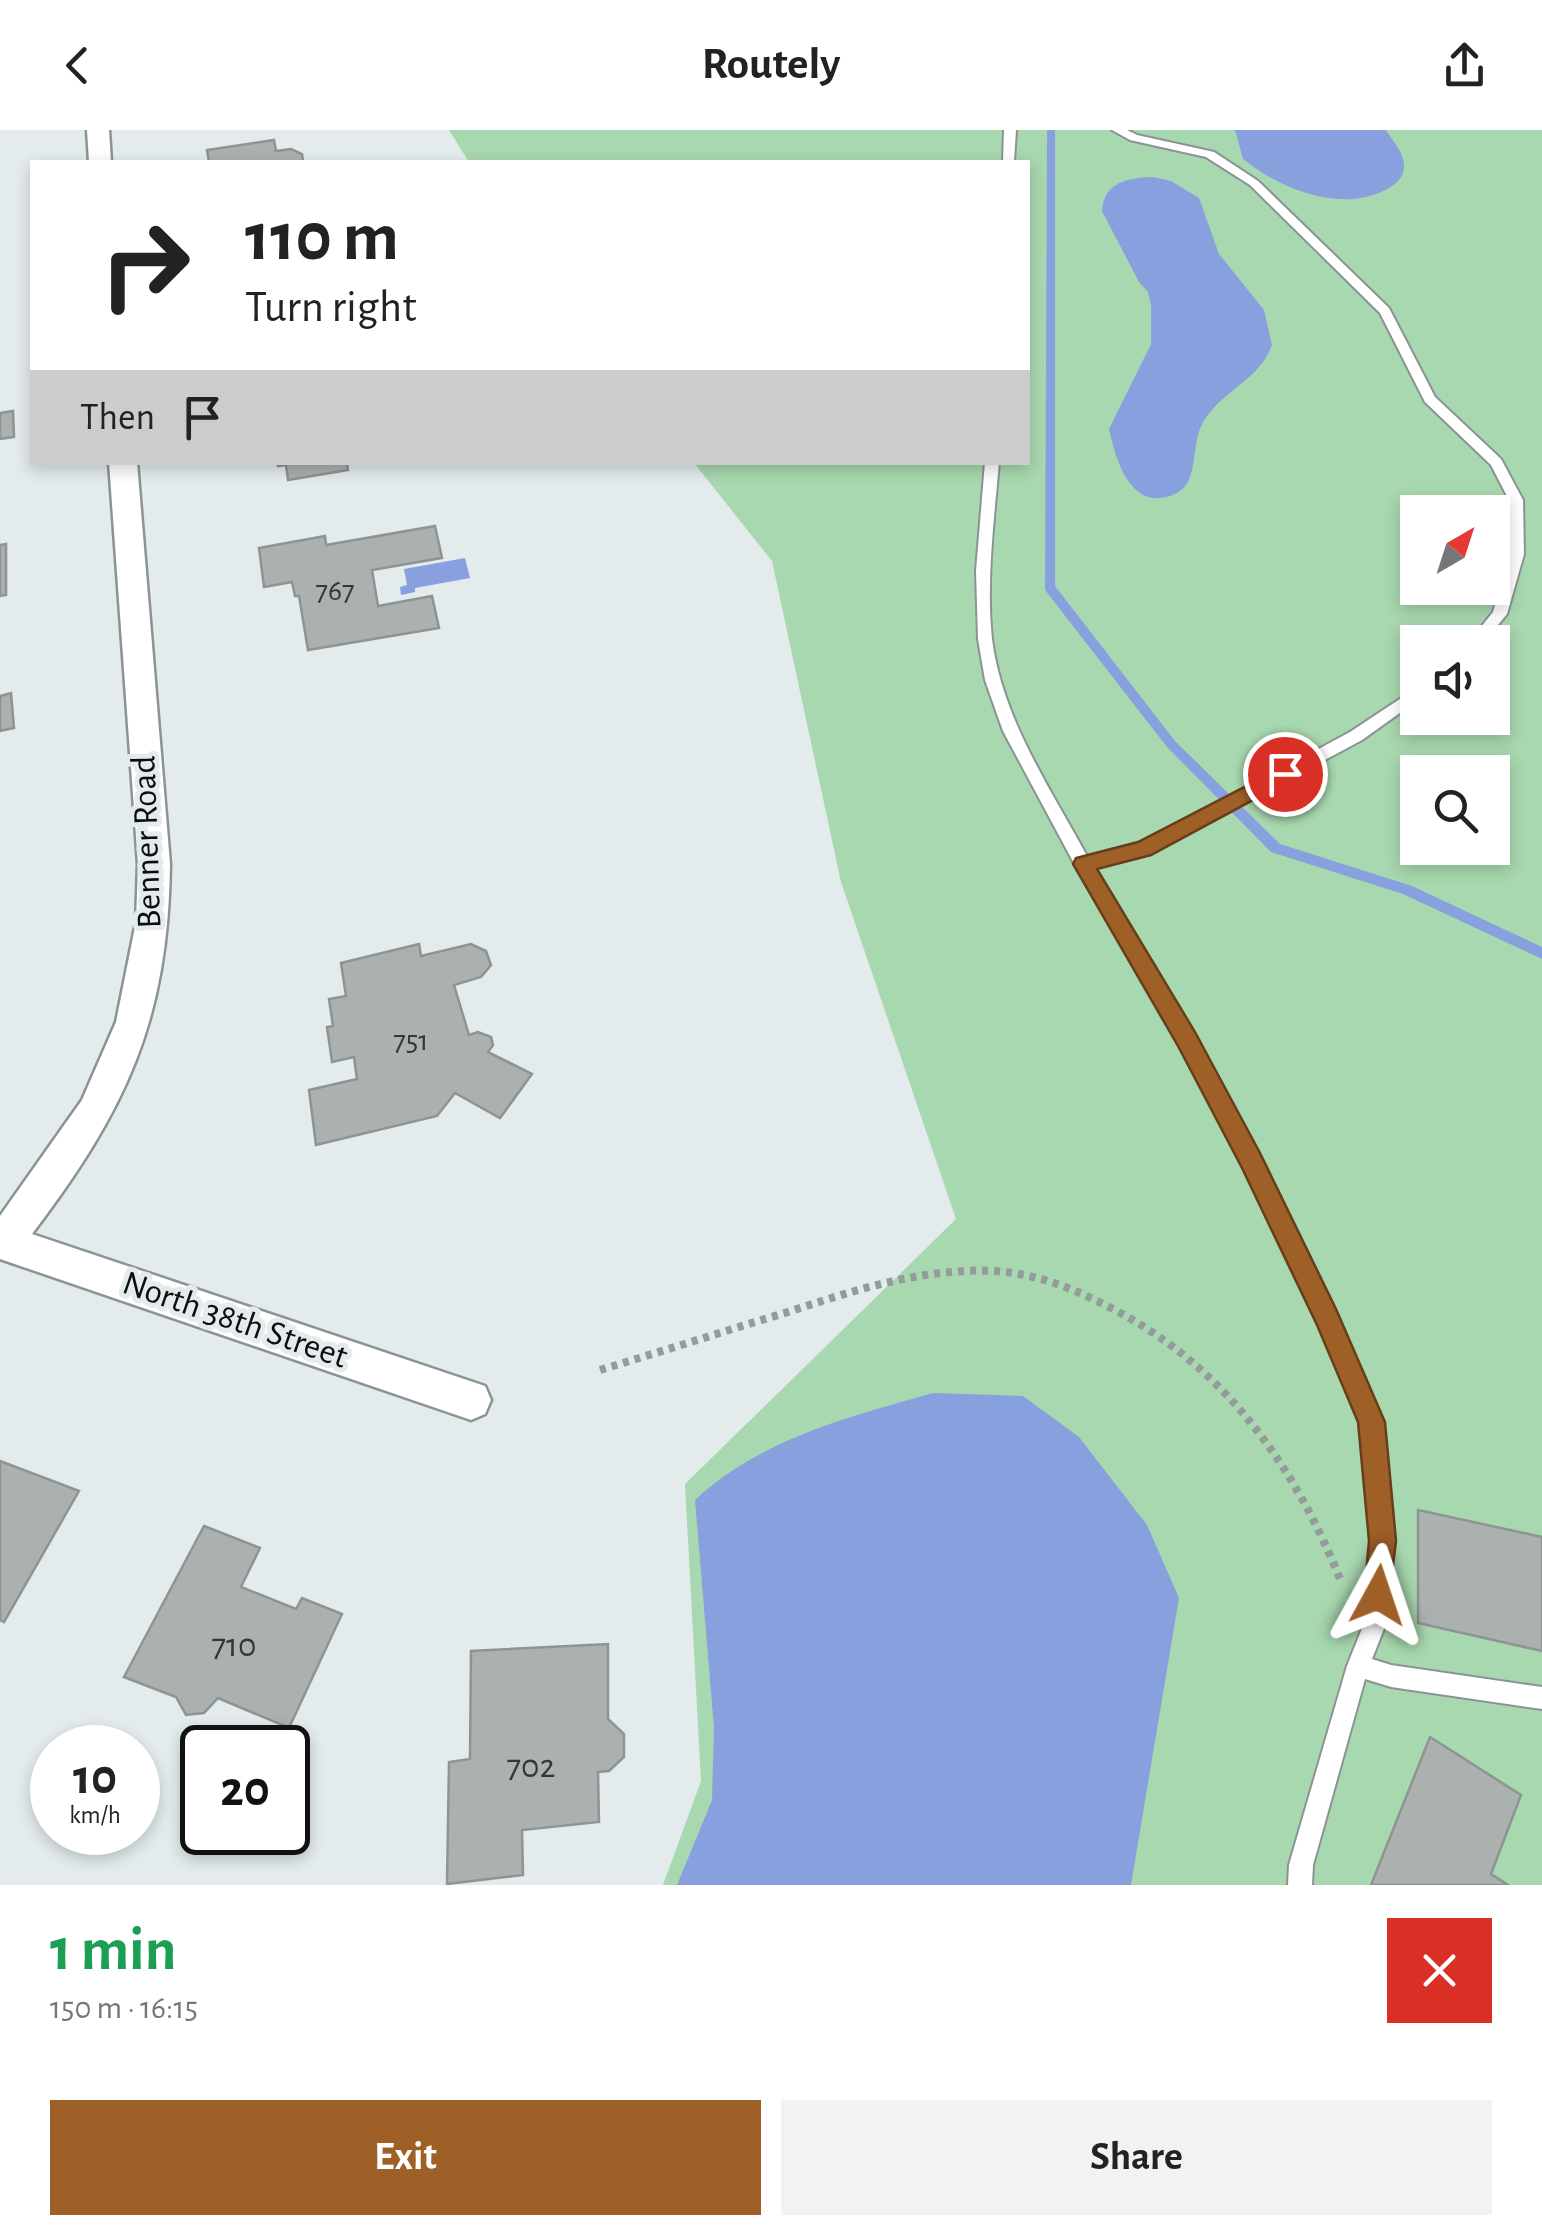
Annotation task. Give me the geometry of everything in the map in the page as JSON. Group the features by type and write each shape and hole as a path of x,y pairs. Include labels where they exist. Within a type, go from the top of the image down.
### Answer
{"street":[{"path":"98,130 100,160"},
{"name":"Benner Road","path":"2,1241 62,1166 95,1114 126,1047 146,982 155,921 154,864 122,465"},
{"name":"North 38th Street","path":"2,1241 471,1400"}],"lane":[{"path":"1010,130 1010,160"},
{"path":"1118,130 1134,138 1210,154 1268,195 1294,226 1385,310 1430,399 1503,472 1516,500 1517,554 1500,614 1491,625"},
{"path":"992,465 983,570 986,639 993,680 1011,731 1251,1161 1372,1422 1382,1541 1376,1622 1358,1666 1300,1864 1300,1885"},
{"path":"1083,864 1143,849 1356,736 1400,705"},
{"path":"1358,1666 1391,1676 1542,1698"}],"path":[{"path":"600,1370 926,1273 976,1270 1047,1278 1115,1308 1173,1342 1255,1422 1324,1530 1345,1592"}],"green space":[{"path":"449,130 1542,130 1542,1885 663,1885 701,1781 685,1484 956,1219 841,882 772,561 696,465 1030,465 1030,160 468,160"}],"water":[{"path":"1235,130 1386,130 1402,155 1403,172 1392,186 1371,196 1332,199 1312,195 1275,180 1243,159"},
{"path":"1153,177 1171,181 1199,198 1219,254 1264,310 1272,345 1251,376 1205,419 1186,485 1171,496 1153,498 1142,495 1126,477 1109,429 1151,344 1151,306 1148,292 1102,211 1107,194 1118,184"},
{"path":"465,558 470,578 415,588 415,592 401,595 400,587 407,585 404,569"},
{"path":"933,1393 1023,1396 1079,1437 1147,1525 1179,1598 1131,1885 677,1885 712,1800 714,1728 695,1500 720,1479 777,1446 838,1421"}],"building":[{"path":"274,140 276,151 291,149 302,154 303,160 209,160 207,150"},
{"path":"13,411 14,437 0,439 0,413"},
{"path":"286,465 347,465 348,470 288,480"},
{"path":"435,526 442,558 372,570 378,606 432,596 439,628 308,650 299,596 295,596 292,582 264,587 259,548 325,536 326,545"},
{"path":"6,544 6,595 0,596 0,545"},
{"path":"11,693 14,728 0,731 0,696"},
{"path":"419,944 421,956 471,944 486,951 491,965 481,977 454,985 469,1035 478,1032 491,1037 493,1045 488,1052 532,1074 500,1118 455,1093 437,1116 316,1145 309,1090 357,1079 354,1057 332,1062 327,1027 333,1026 329,999 346,996 341,963"},
{"path":"0,1461 79,1491 4,1622 0,1620"},
{"path":"1418,1510 1542,1537 1542,1651 1418,1623"},
{"path":"204,1526 260,1548 241,1587 296,1609 302,1598 342,1614 290,1725 218,1698 204,1713 186,1715 176,1697 124,1677"},
{"path":"608,1644 608,1719 624,1734 624,1757 609,1771 598,1772 599,1822 522,1830 523,1875 447,1884 449,1762 470,1759 471,1651"},
{"path":"1430,1737 1521,1795 1491,1874 1508,1885 1371,1885"}],"waterway":[{"path":"1051,130 1049,587 1171,744 1276,848 1407,890 1542,953"}],"route":[{"path":"1285,774 1143,849 1083,864 1186,1039 1251,1161 1372,1422 1382,1541 1378,1595"}]}
